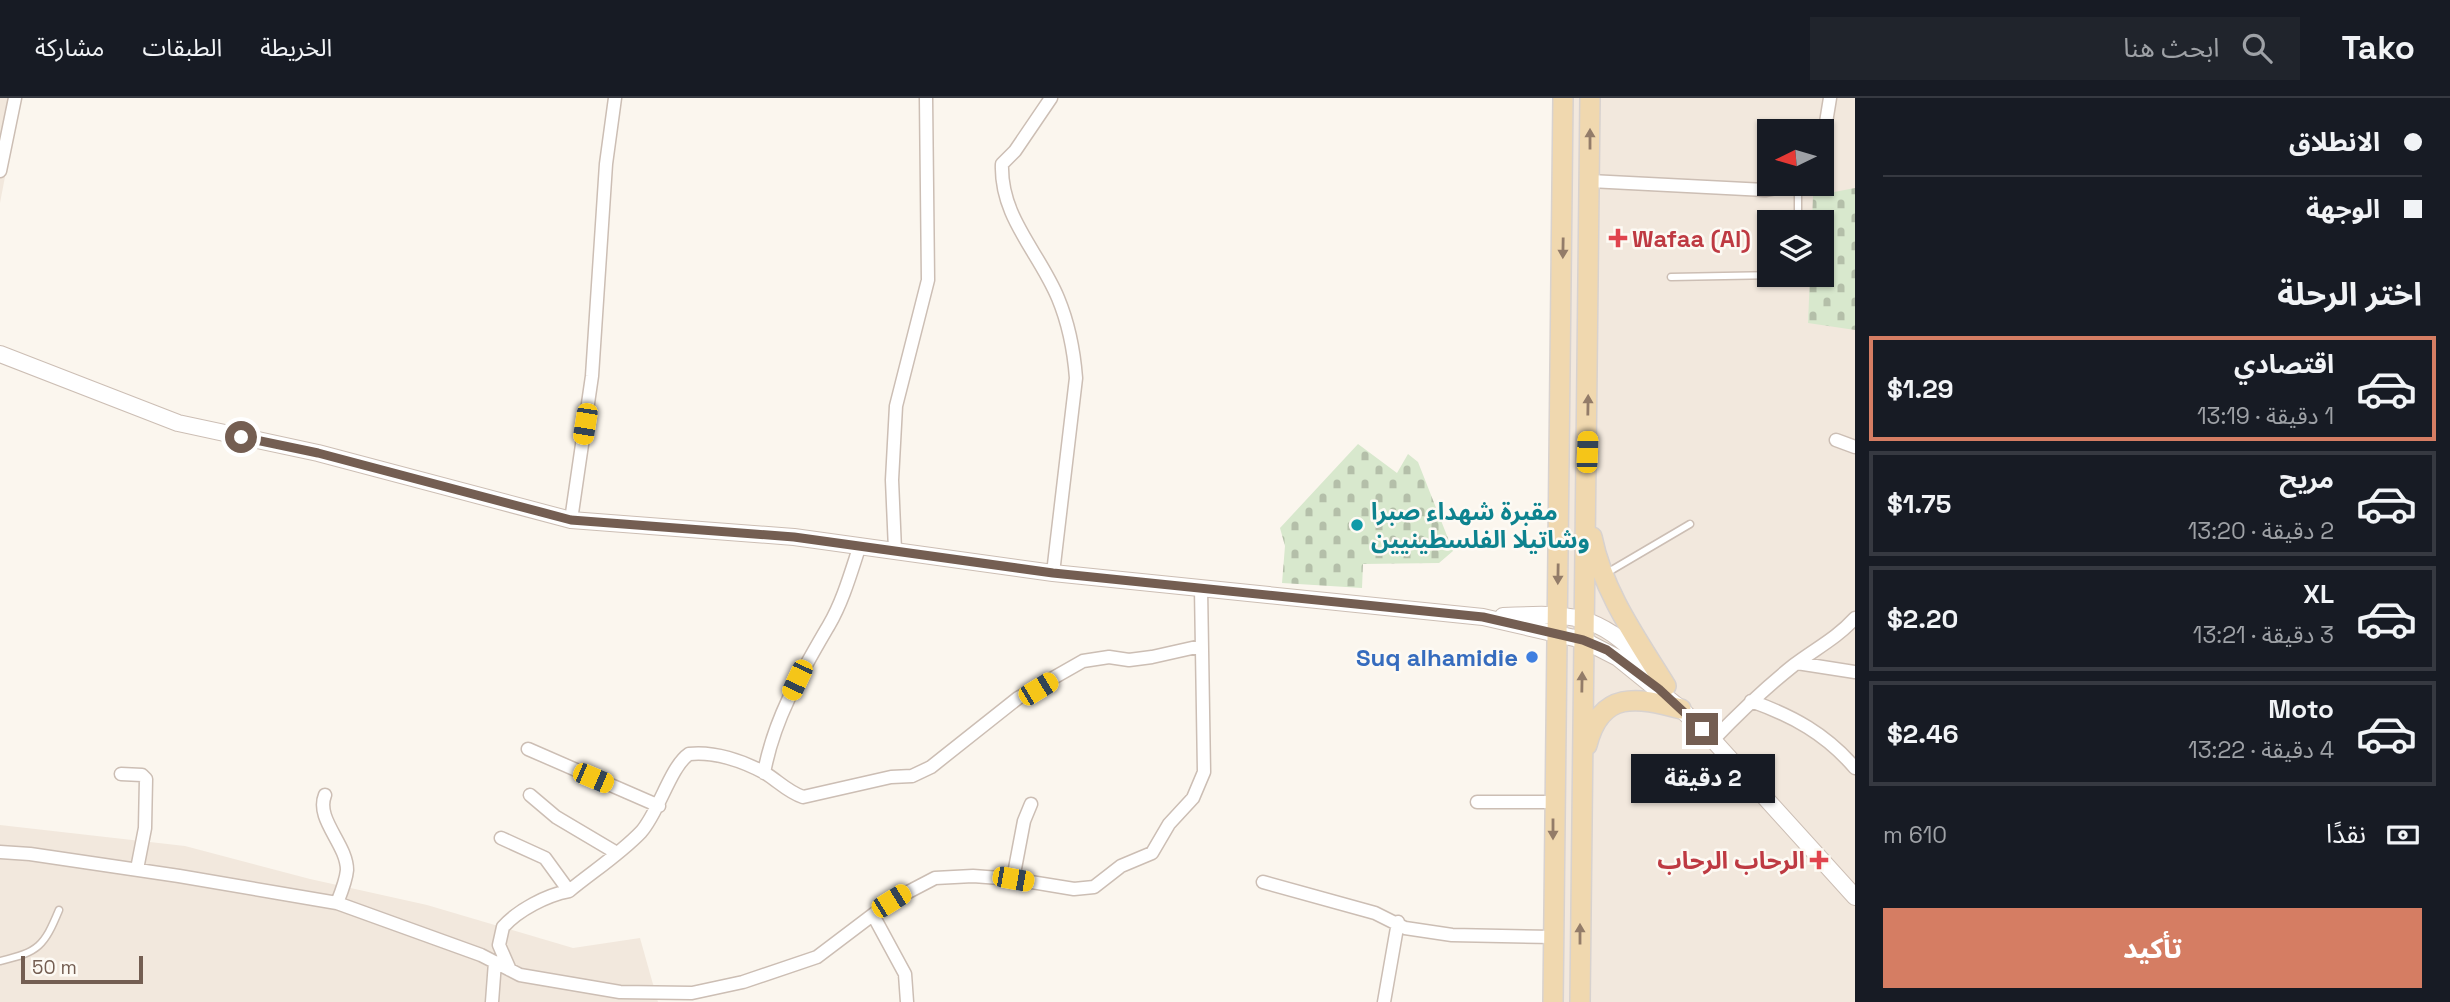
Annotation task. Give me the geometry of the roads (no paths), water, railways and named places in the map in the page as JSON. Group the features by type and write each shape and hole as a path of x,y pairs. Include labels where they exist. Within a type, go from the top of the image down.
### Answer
{"main road":[{"path":"1553,1002 1553,802 1558,614 1563,98"},
{"path":"1580,1002 1590,98"},
{"path":"1585,506 1603,575 1620,610 1665,686"},
{"path":"1581,770 1595,723 1614,704 1642,699 1686,713"}],"street":[{"path":"0,171 15,98"},
{"path":"571,520 593,376 606,164 615,98"},
{"path":"895,550 892,480 896,406 928,280 926,98"},
{"path":"1051,98 1002,164 1001,182 1013,218 1058,298 1074,353 1076,378 1053,573"},
{"path":"1827,119 1830,98"},
{"path":"1590,181 1757,190"},
{"path":"0,355 178,423 318,453 571,520 860,545 1053,573 1483,617 1583,640 1618,658 1686,713 1855,897"},
{"path":"1836,440 1855,447"},
{"path":"764,773 775,724 805,664 828,626 860,545"},
{"path":"0,852 137,869 337,903 495,962 520,975 621,997 692,993 769,974 830,950 906,892 935,878 955,875 1013,879 1074,889 1094,887 1121,866 1152,853 1169,824 1193,798 1203,779 1205,741 1201,646 1202,588"},
{"path":"1483,617 1558,614 1583,619 1626,645 1665,686 1686,713"},
{"path":"1713,740 1751,701 1854,620"},
{"path":"509,970 499,945 503,927 525,909 569,891 641,831 659,806 676,768 689,754 718,756 764,773 803,797 891,777 912,776 930,767 1018,698 1083,661 1109,657 1129,660 1201,646"},
{"path":"1797,663 1855,672"},
{"path":"1751,701 1789,715 1821,734 1855,768"},
{"path":"528,749 659,806"},
{"path":"121,775 142,775 146,779 145,828 137,869"},
{"path":"325,795 323,807 345,858 347,871 337,903"},
{"path":"530,795 556,817 615,852"},
{"path":"1477,802 1553,802"},
{"path":"1013,879 1024,821 1031,804"},
{"path":"501,838 545,858 569,891"},
{"path":"1263,882 1334,901 1398,922 1405,928 1452,935 1554,937"},
{"path":"873,915 905,974 907,1002"},
{"path":"1384,1002 1398,922"},
{"path":"492,1002 495,962"}],"lane":[{"path":"1671,277 1757,275"},
{"path":"1603,575 1690,524"},
{"path":"0,961 40,947 59,910"}],"place":[{"name":"Wafaa (Al)","path":"1618,238"},
{"name":"مقبرة شهداء صبرا وشاتيلا الفلسطينيين","path":"1357,525"},
{"name":"Suq alhamidie","path":"1532,657"},
{"name":"الرحاب الرحاب","path":"1819,860"}]}
